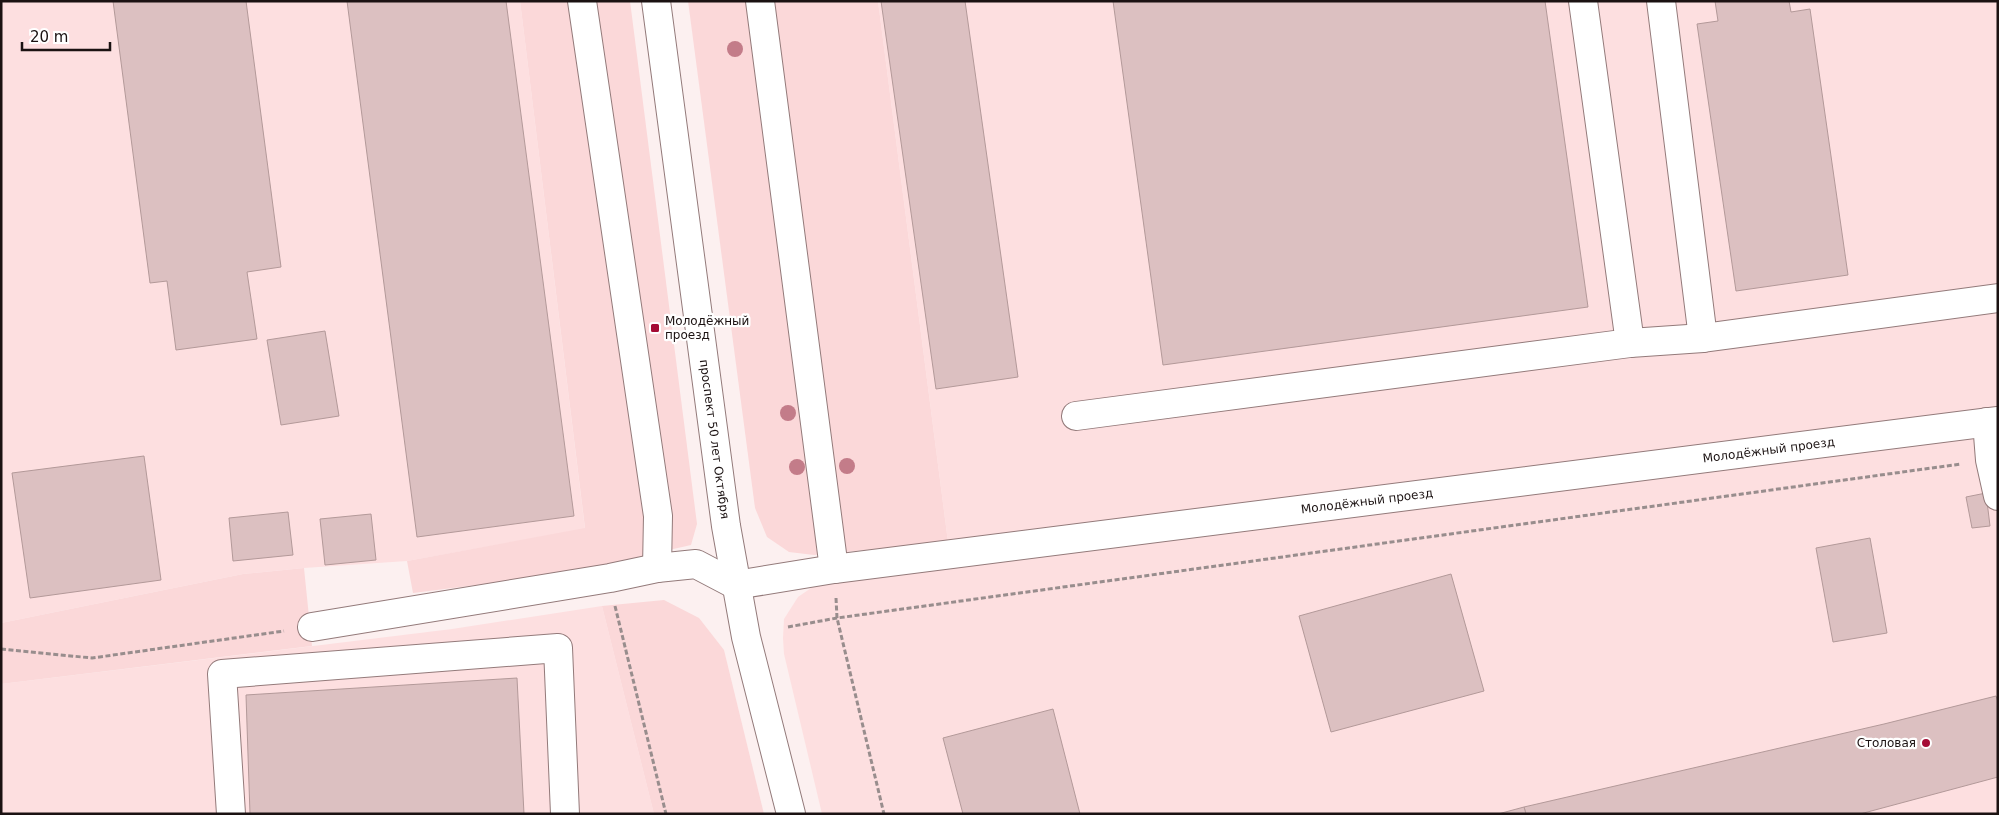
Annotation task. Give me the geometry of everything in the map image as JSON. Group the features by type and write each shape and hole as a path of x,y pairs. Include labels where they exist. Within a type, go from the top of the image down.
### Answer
{"street":[{"path":"582,1 658,516 658,568"},
{"name":"проспект 50 лет Октября","path":"656,1 726,526 746,637 791,814"},
{"path":"760,1 834,569"},
{"path":"1583,1 1630,343"},
{"path":"1661,1 1703,338"},
{"path":"1076,416 1630,343 1703,338 1998,298"},
{"path":"1992,422 1990,460 1998,496"},
{"name":"Молодёжный проезд","path":"736,585 834,569 1992,422"},
{"path":"312,627 610,578 658,568 696,564 736,585"},
{"path":"231,814 222,674 558,648 565,814"}],"path":[{"path":"788,626 1964,463"},
{"path":"834,569 837,618 884,814"},
{"path":"610,578 617,615 666,814"},
{"path":"1,649 92,658 312,627"}],"shaded area":[{"path":"1,1 520,1 585,529 407,561 243,574 1,623"},
{"path":"520,1 630,1 697,524 691,545 563,574 413,593 407,561 585,528"},
{"path":"688,1 878,1 948,542 814,555 789,552 767,537 755,508"},
{"path":"878,1 1998,1 1998,408 948,542"},
{"path":"1998,434 1998,814 822,814 784,654 783,638 784,619 798,597 824,579"},
{"path":"304,568 312,646 1,684 1,623 243,574"},
{"path":"664,600 699,618 724,650 764,814 654,814 602,606"},
{"path":"602,606 654,814 1,814 1,684 452,629"}],"building":[{"path":"113,1 246,1 281,267 247,272 257,339 176,350 167,281 150,283"},
{"path":"347,1 506,1 574,516 417,537"},
{"path":"881,1 965,1 1018,377 936,389"},
{"path":"1113,1 1545,1 1588,307 1163,365"},
{"path":"1715,1 1789,1 1791,12 1810,9 1848,275 1736,291 1697,24 1718,21"},
{"path":"325,331 339,416 281,425 267,340"},
{"path":"144,456 161,580 30,598 12,473"},
{"path":"1986,493 1990,526 1972,528 1966,497"},
{"path":"288,512 293,555 233,561 229,518"},
{"path":"371,514 376,560 325,565 320,519"},
{"path":"1870,538 1887,633 1833,642 1816,548"},
{"path":"1451,574 1484,691 1331,732 1299,616"},
{"path":"517,678 524,814 250,814 246,695"},
{"path":"1996,696 1998,702 1998,777 1860,814 1526,814 1524,807 1884,724"},
{"path":"1053,709 1080,814 963,814 943,738"},
{"path":"1524,807 1526,814 1498,814"}],"place":[{"name":"Молодёжный проезд","path":"655,328"},
{"name":"Столовая","path":"1926,743"}]}
